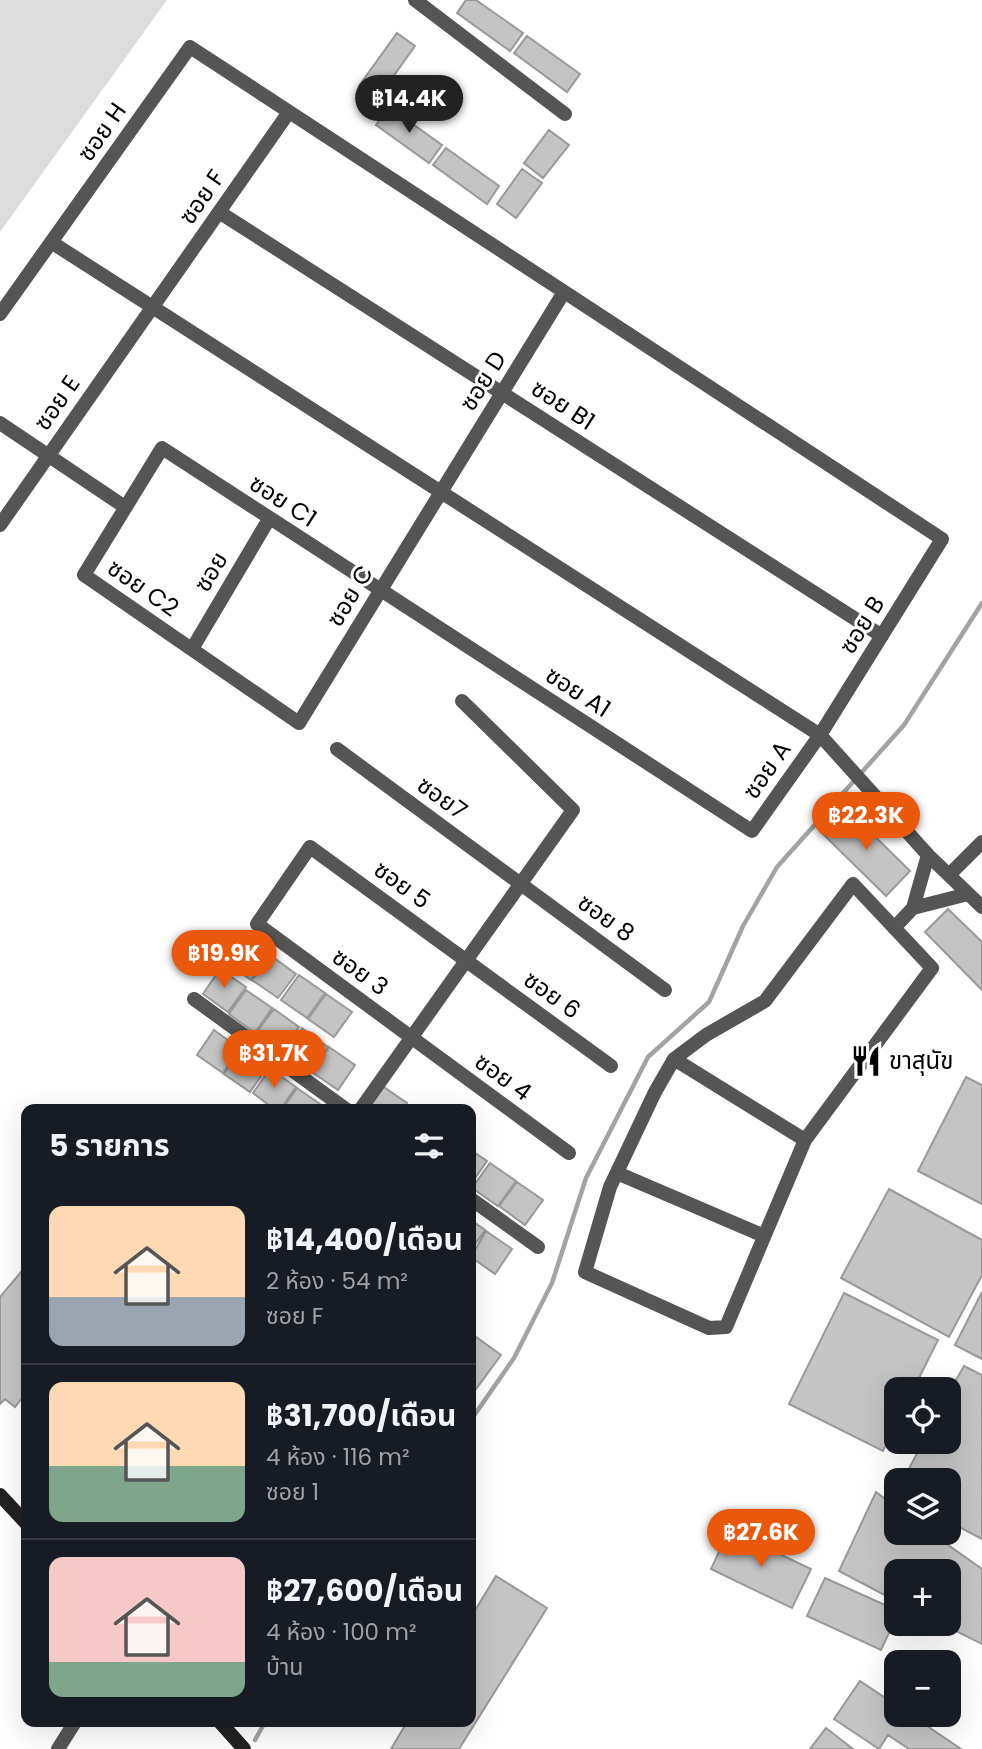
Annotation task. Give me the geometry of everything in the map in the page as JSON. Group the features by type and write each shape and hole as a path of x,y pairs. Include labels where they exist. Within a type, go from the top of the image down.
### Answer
{"main road":[{"path":"0,1495 21,1518"},
{"path":"224,1727 244,1749"}],"street":[{"path":"415,0 565,114"},
{"name":"ซอย H","path":"0,314 190,47 289,112"},
{"path":"289,112 564,292"},
{"name":"ซอย F","path":"151,308 289,112"},
{"name":"ซอย B1","path":"219,212 882,636"},
{"path":"51,242 820,735 928,855 982,907"},
{"name":"ซอย D","path":"440,493 564,292"},
{"name":"ซอย B","path":"564,292 942,539 820,735"},
{"name":"ซอย E","path":"0,524 151,308"},
{"path":"0,423 125,507"},
{"name":"ซอย C2","path":"162,448 84,575 299,723"},
{"name":"ซอย C1","path":"162,448 380,592"},
{"name":"ซอย C","path":"299,723 440,493"},
{"name":"ซอย","path":"192,649 269,519"},
{"name":"ซอย A1","path":"380,592 752,831"},
{"path":"364,1104 573,810 462,701"},
{"name":"ซอย A","path":"752,831 820,735"},
{"name":"ซอย7","path":"337,749 521,884"},
{"path":"949,875 982,842"},
{"name":"ซอย 5","path":"310,847 466,961"},
{"name":"ซอย 3","path":"310,847 257,924 411,1038"},
{"path":"894,928 913,908 928,855"},
{"name":"ซอย 8","path":"521,884 665,989"},
{"path":"853,884 932,968 805,1140 762,1235 726,1327 709,1328 585,1272 617,1172 655,1092 674,1059 706,1035 765,1000 853,884"},
{"path":"913,908 968,894"},
{"name":"ซอย 6","path":"466,961 611,1066"},
{"path":"194,999 339,1104"},
{"name":"ซอย 4","path":"411,1038 569,1153"},
{"path":"674,1059 805,1140"},
{"path":"617,1172 762,1235"},
{"path":"476,1203 538,1247"},
{"path":"58,1749 72,1727"}],"shaded area":[{"path":"0,0 167,0 0,232"}],"building":[{"path":"466,0 476,0 523,33 510,51 457,13"},
{"path":"397,33 415,46 377,99 359,86"},
{"path":"527,36 580,74 567,92 514,53"},
{"path":"389,107 442,145 429,163 376,125"},
{"path":"549,130 569,145 543,178 524,163"},
{"path":"446,148 499,186 487,204 433,165"},
{"path":"522,169 542,183 516,218 497,204"},
{"path":"845,807 910,871 886,896 821,832"},
{"path":"948,909 982,942 982,990 925,932"},
{"path":"243,936 269,955 251,980 225,961"},
{"path":"270,955 296,974 278,998 252,980"},
{"path":"220,969 246,987 228,1012 203,994"},
{"path":"299,975 325,993 307,1018 281,1000"},
{"path":"246,990 272,1008 255,1033 229,1014"},
{"path":"326,994 352,1012 334,1037 308,1019"},
{"path":"274,1009 299,1027 282,1052 256,1033"},
{"path":"302,1028 328,1047 311,1071 285,1053"},
{"path":"214,1030 240,1049 223,1073 197,1055"},
{"path":"329,1047 355,1065 338,1090 312,1072"},
{"path":"241,1049 267,1068 250,1092 224,1074"},
{"path":"270,1069 296,1087 284,1104 267,1104 253,1093"},
{"path":"966,1077 982,1085 982,1204 918,1171"},
{"path":"381,1085 407,1103 406,1104 367,1104"},
{"path":"297,1088 320,1104 286,1104"},
{"path":"476,1153 487,1161 476,1177"},
{"path":"490,1163 516,1181 498,1206 476,1191 476,1182"},
{"path":"517,1182 543,1200 525,1225 499,1206"},
{"path":"889,1189 982,1240 982,1275 949,1337 841,1278"},
{"path":"476,1224 485,1230 476,1243"},
{"path":"486,1231 512,1249 495,1274 476,1261 476,1248"},
{"path":"21,1272 21,1399 15,1407 5,1399 0,1404 0,1297"},
{"path":"982,1292 982,1359 955,1345"},
{"path":"844,1293 938,1340 920,1377 884,1377 883,1451 789,1404"},
{"path":"476,1337 501,1355 476,1389"},
{"path":"964,1366 982,1375 982,1539 961,1528 961,1468 909,1468 917,1454 961,1454 961,1377 958,1377"},
{"path":"876,1492 884,1498 884,1545 948,1545 982,1569 982,1644 961,1634 961,1559 884,1559 884,1595 839,1571"},
{"path":"729,1530 811,1569 792,1608 711,1569"},
{"path":"496,1576 547,1608 476,1722 476,1609"},
{"path":"825,1578 884,1605 884,1636 888,1636 881,1650 807,1616"},
{"path":"860,1681 884,1697 884,1727 929,1727 961,1749 909,1749 888,1735 879,1749 834,1719"},
{"path":"404,1727 473,1727 459,1749 391,1749"},
{"path":"826,1728 853,1749 810,1749"}],"waterway":[{"path":"476,1413 514,1358 552,1283 586,1178 648,1057 709,1002 743,926 777,867 904,725 982,603"},
{"path":"255,1740 262,1727"}],"place":[{"name":"ขาสุนัข","path":"866,1061"}]}
